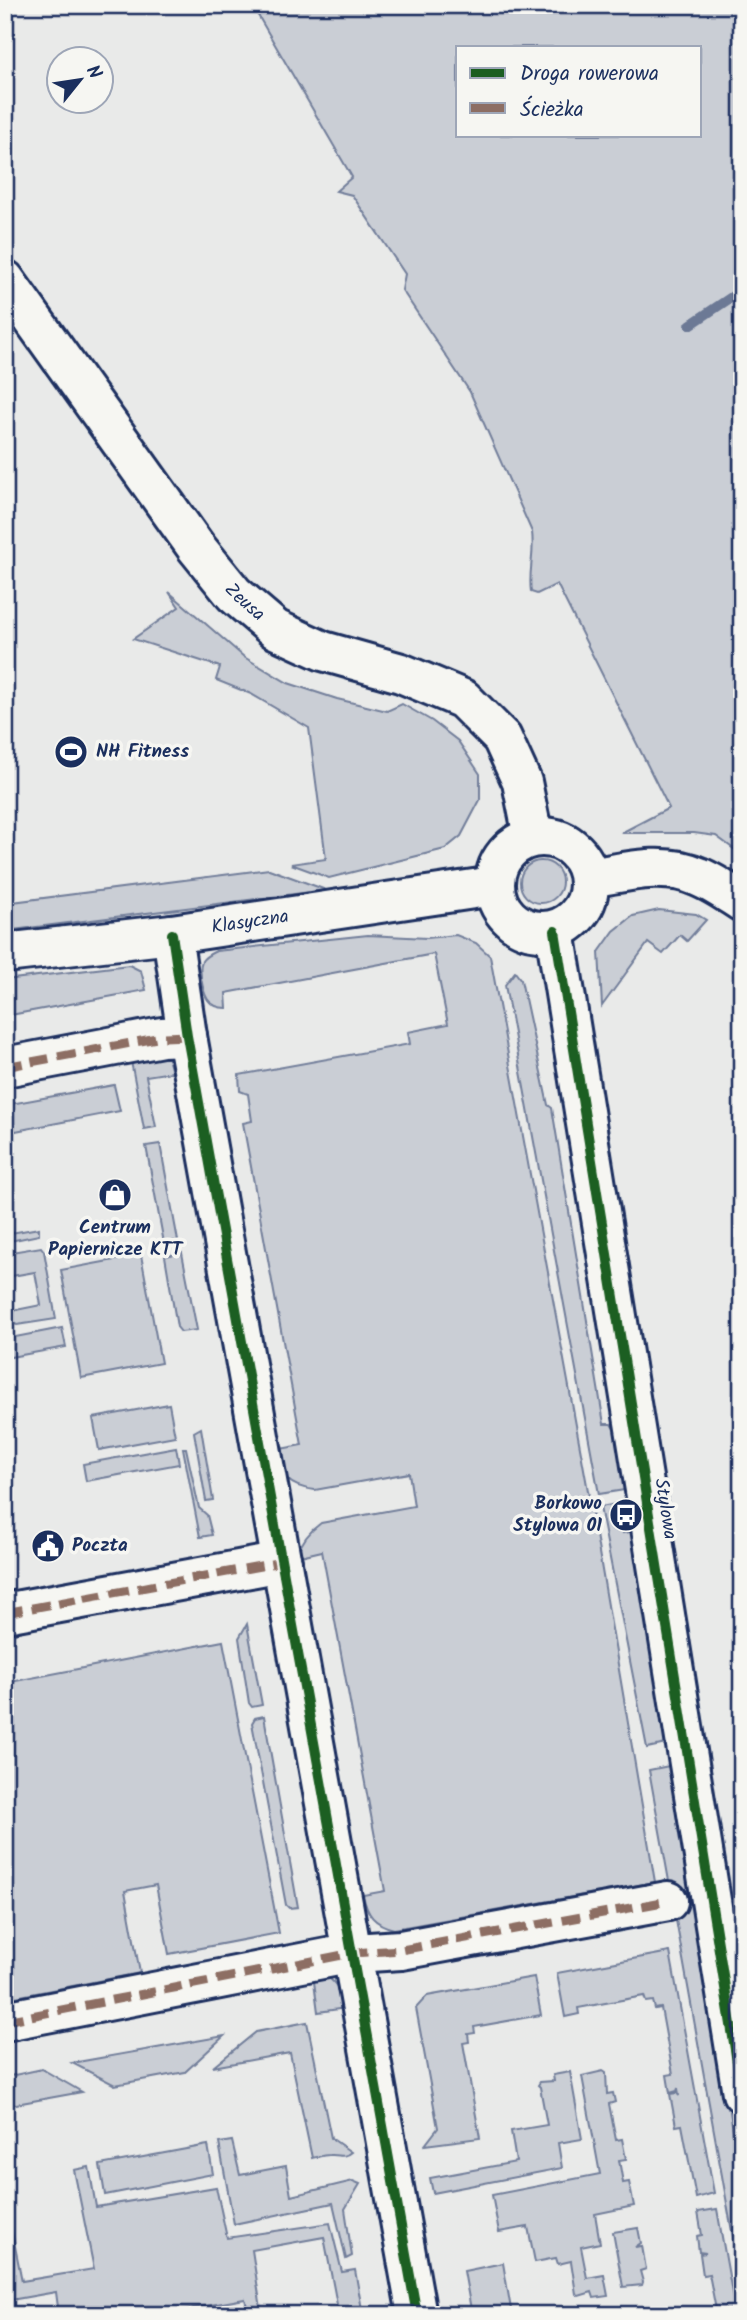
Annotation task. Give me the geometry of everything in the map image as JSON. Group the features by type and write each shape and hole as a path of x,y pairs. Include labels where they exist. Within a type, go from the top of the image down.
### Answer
{"street":[{"name":"Zeusa","path":"5,281 196,547 234,594 275,629 323,651 401,673 463,699 502,738 522,782 533,837"},
{"path":"533,837 552,838 570,845 583,860 590,878 589,895 583,910 571,923 555,931 534,932 514,924 500,907 494,886 496,870 504,855 517,844 533,837"},
{"path":"590,878 638,870 669,869 698,876 742,902"},
{"name":"Klasyczna","path":"5,953 172,934 494,886"},
{"name":"Stylowa","path":"555,931 742,2092"},
{"path":"172,934 187,1037 417,2315"},
{"path":"5,1067 162,1037 187,1037"},
{"path":"5,1613 282,1562"},
{"path":"5,2021 353,1953 401,1950 667,1901"}],"shaded area":[{"path":"252,5 742,5 742,855 716,836 694,833 621,833 669,808 557,584 537,594 531,592 532,532 470,392 402,290 405,274 352,195 336,191 352,177"},
{"path":"169,592 244,657 288,683 387,711 402,704 432,721 458,741 480,774 480,800 461,836 445,849 329,878 291,864 326,859 309,728 251,694 216,680 220,667 133,639 179,607"},
{"path":"541,861 556,867 562,882 556,897 541,903 526,897 520,882 526,867"},
{"path":"269,869 326,890 5,931 5,903"},
{"path":"659,910 696,914 706,920 687,941 680,935 663,954 648,943 602,1006 599,952 614,931 633,916"},
{"path":"368,935 427,938 456,935 476,943 490,956 595,1529 655,1882 394,1929 372,1918 363,1895 385,1891 322,1551 296,1557 306,1538 321,1523 414,1506 409,1473 315,1490 292,1483 280,1467 275,1450 302,1445 243,1123 252,1121 248,1094 240,1091 239,1075 410,1044 408,1032 448,1024 434,954 226,993 227,1008 215,1006 208,999 200,969 203,959 216,951"},
{"path":"129,965 141,971 146,990 5,1016 5,980"},
{"path":"515,972 521,980 548,1105 552,1108 604,1424 611,1424 622,1441 631,1489 599,1494 505,985"},
{"path":"167,1055 172,1072 146,1076 156,1127 144,1129 130,1056"},
{"path":"114,1085 120,1111 5,1133 5,1105"},
{"path":"160,1144 178,1241 164,1243 146,1146"},
{"path":"39,1228 39,1235 5,1242 5,1234"},
{"path":"41,1247 44,1251 56,1319 17,1325 12,1323 11,1311 41,1305 35,1272 6,1277 5,1253"},
{"path":"182,1253 197,1330 181,1332 177,1327 165,1256"},
{"path":"141,1255 161,1363 81,1378 61,1270"},
{"path":"62,1328 66,1347 5,1358 5,1339"},
{"path":"169,1404 175,1436 99,1450 93,1418"},
{"path":"201,1428 213,1500 206,1501 194,1432"},
{"path":"176,1447 179,1464 86,1481 83,1464"},
{"path":"183,1448 186,1448 199,1508 207,1515 212,1535 200,1537"},
{"path":"617,1504 623,1533 636,1531 671,1743 647,1748 600,1507"},
{"path":"247,1624 262,1705 252,1707 249,1703 239,1638"},
{"path":"223,1641 279,1933 169,1954 156,1885 125,1891 140,1973 5,1999 5,1683"},
{"path":"264,1716 298,1907 289,1908 286,1905 252,1723 255,1718"},
{"path":"674,1765 742,2186 742,2287 649,1770"},
{"path":"670,1952 714,2193 696,2198 682,2125 676,2126 670,2094 677,2093 679,2096 678,2088 670,2093 667,2075 673,2074 661,2008 655,2009 653,2001 646,2002 644,1996 578,2008 579,2014 565,2017 557,1973"},
{"path":"321,1973 337,1987 346,2008 318,2012 313,1974"},
{"path":"534,1977 541,2015 474,2027 475,2033 468,2034 469,2042 463,2043 480,2138 425,2145 438,2128 416,2008 427,1996"},
{"path":"307,2022 331,2138 351,2152 346,2155 312,2158 290,2053 213,2067 256,2032"},
{"path":"224,2036 185,2072 115,2085 72,2063"},
{"path":"42,2069 82,2092 5,2106 5,2077"},
{"path":"603,2071 606,2073 607,2094 613,2093 615,2102 609,2104 616,2140 622,2139 626,2159 619,2160 623,2183 629,2182 634,2206 595,2214 600,2243 581,2247 587,2278 604,2275 608,2296 594,2298 592,2292 579,2296 576,2294 571,2261 558,2264 556,2258 535,2262 528,2227 499,2232 492,2195 600,2174 582,2076"},
{"path":"570,2072 582,2139 558,2143 562,2168 433,2193 430,2178 516,2162 511,2131 547,2125 538,2085 540,2082 554,2081 553,2075"},
{"path":"232,2141 240,2175 286,2166 291,2196 353,2181 360,2184 345,2209 352,2256 346,2259 333,2203 234,2224 219,2143"},
{"path":"208,2145 213,2174 105,2195 100,2165"},
{"path":"89,2167 96,2207 216,2187 227,2238 330,2223 342,2272 355,2270 363,2315 339,2315 324,2237 252,2250 262,2315 249,2315 245,2299 154,2315 59,2315 56,2292 5,2301 5,2197 22,2281 94,2269 74,2170"},
{"path":"717,2209 736,2315 717,2315 709,2274 703,2275 700,2254 706,2253 699,2252 697,2236 702,2235 698,2212"},
{"path":"638,2228 641,2243 635,2247 642,2246 646,2269 640,2271 643,2282 642,2285 623,2287 613,2232"},
{"path":"503,2263 512,2315 472,2315 464,2271"}],"waterway":[{"path":"690,325 742,290"}],"marked path":[{"path":"5,1067 162,1037 187,1036"},
{"path":"5,1613 282,1562"},
{"path":"5,2021 353,1953 401,1950 668,1901"}],"cycle path":[{"path":"555,931 742,2093"},
{"path":"172,934 187,1036 417,2315"}],"place":[{"name":"NH Fitness","path":"71,752"},
{"name":"Centrum Papiernicze KTT","path":"115,1195"},
{"name":"Borkowo Stylowa 01","path":"626,1515"},
{"name":"Poczta","path":"48,1546"}]}
